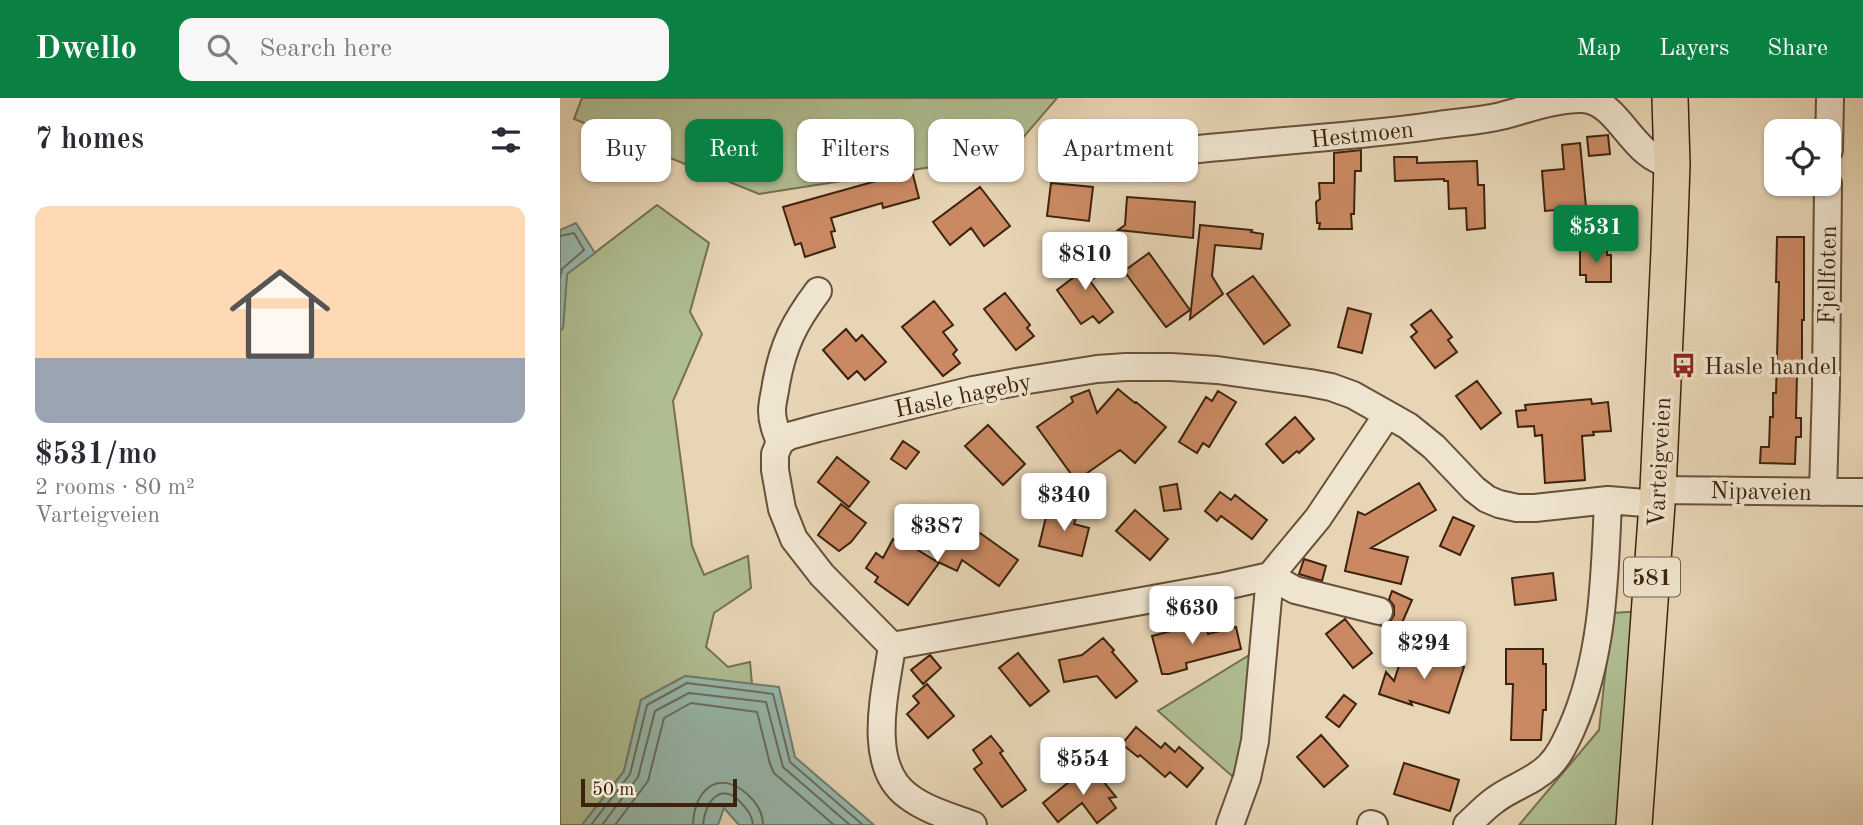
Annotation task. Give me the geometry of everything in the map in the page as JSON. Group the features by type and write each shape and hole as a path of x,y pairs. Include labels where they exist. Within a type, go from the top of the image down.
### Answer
{"main road":[{"name":"Varteigveien","path":"1634,825 1658,497 1671,164 1670,98"}],"street":[{"path":"1830,98 1830,119"},
{"name":"Hestmoen","path":"1198,149 1415,129 1499,117 1563,100 1583,99 1597,103 1606,110 1651,157 1671,164"},
{"name":"Fjellfoten","path":"1823,492 1828,196"},
{"path":"818,291 790,333 780,362 772,409 780,442 775,454 775,470 782,509 794,539 822,575 892,646"},
{"name":"Hasle hageby","path":"780,442 789,436 972,390 1068,373 1126,367 1171,367 1217,370 1310,383 1331,387 1353,396 1417,433 1474,489 1499,504 1535,508 1658,497"},
{"path":"1230,825 1247,778 1255,741 1270,576 1318,518 1387,415"},
{"name":"Nipaveien","path":"1658,497 1863,492"},
{"path":"1467,825 1495,799 1535,778 1550,765 1560,752 1582,706 1597,642 1608,500"},
{"path":"892,646 1270,576 1295,590 1379,611"},
{"path":"892,646 881,725 882,744 890,776 905,795 916,802 972,825"}],"green space":[{"path":"582,98 1057,98 1024,136 1024,119 928,119 928,168 914,170 914,119 797,119 797,182 836,182 759,194 729,182 783,182 783,119 685,119 685,164 671,158 671,119 581,119 581,122 574,119"},
{"path":"657,205 709,243 690,312 702,334 673,401 692,546 704,575 748,556 751,588 714,613 706,647 728,667 750,662 752,684 685,676 641,700 624,771 582,825 560,825 560,331 563,328 567,274"},
{"path":"1643,611 1624,825 1519,825 1599,730 1612,613"},
{"path":"1256,651 1240,763 1232,776 1158,711"}],"water":[{"path":"576,223 595,253 567,274 563,328 560,331 560,230"},
{"path":"685,676 779,687 795,757 874,825 739,825 724,808 718,825 582,825 624,771 641,700"}],"building":[{"path":"1608,135 1610,154 1589,156 1587,137"},
{"path":"1580,143 1586,207 1545,211 1542,171 1564,169 1562,145"},
{"path":"1361,150 1361,171 1355,171 1352,229 1319,229 1316,202 1320,199 1319,183 1334,183 1334,153"},
{"path":"1394,157 1417,157 1417,163 1477,161 1478,185 1484,185 1485,228 1467,230 1466,208 1449,209 1448,181 1395,181"},
{"path":"914,179 919,198 883,208 882,203 831,218 835,231 831,232 835,247 805,257 801,243 795,245 783,207 873,182 914,182"},
{"path":"1051,183 1093,187 1089,221 1047,216"},
{"path":"980,187 1010,226 984,246 971,228 950,245 933,222"},
{"path":"1127,197 1195,202 1193,238 1118,230 1125,225"},
{"path":"1200,225 1252,230 1251,232 1263,234 1261,249 1215,245 1212,276 1223,294 1190,319"},
{"path":"1777,237 1804,237 1802,373 1797,373 1796,418 1801,418 1801,437 1796,437 1795,464 1760,463 1761,447 1769,447 1773,393 1776,393 1779,282 1776,282"},
{"path":"1580,248 1607,248 1607,255 1611,255 1611,282 1586,282 1586,275 1580,275"},
{"path":"1087,253 1102,273 1090,281 1113,312 1099,323 1093,316 1081,324 1057,290 1074,277 1067,267"},
{"path":"1149,253 1190,310 1166,327 1124,271"},
{"path":"1253,276 1290,325 1264,344 1227,294"},
{"path":"1005,293 1030,325 1027,328 1034,336 1016,350 984,309"},
{"path":"934,301 953,325 943,332 957,350 953,354 960,363 943,376 902,327"},
{"path":"1348,308 1371,314 1362,353 1338,347"},
{"path":"1431,310 1452,337 1448,340 1457,352 1435,368 1411,337 1417,332 1411,325"},
{"path":"846,329 856,341 862,335 886,362 865,380 857,371 848,379 823,350"},
{"path":"1477,381 1501,413 1481,429 1456,396"},
{"path":"1118,389 1166,427 1135,463 1120,450 1080,478 1074,478 1037,427 1073,402 1071,397 1089,390 1097,413"},
{"path":"1218,391 1236,402 1209,447 1203,443 1197,453 1179,442 1206,397 1212,401"},
{"path":"1591,399 1592,404 1608,402 1611,431 1582,436 1585,480 1545,483 1542,435 1535,436 1534,426 1518,427 1516,411 1526,410 1525,405"},
{"path":"1295,417 1314,439 1283,463 1266,444"},
{"path":"988,425 1025,464 1003,485 965,446"},
{"path":"903,441 919,452 906,469 891,459"},
{"path":"837,457 869,482 849,507 818,482"},
{"path":"1419,483 1436,510 1371,548 1408,557 1401,584 1345,571 1358,512 1365,515"},
{"path":"1177,484 1181,509 1164,511 1160,487"},
{"path":"1220,492 1231,500 1235,495 1267,520 1252,539 1221,516 1217,521 1205,511"},
{"path":"841,504 866,523 851,542 839,551 818,535"},
{"path":"1054,504 1065,507 1076,518 1074,524 1089,528 1082,556 1039,546 1046,517 1051,518"},
{"path":"1135,510 1168,539 1150,560 1116,531"},
{"path":"1453,517 1474,526 1460,555 1440,546"},
{"path":"980,533 1018,560 999,586 962,560 957,571 936,561 947,538 952,540 953,537 972,545"},
{"path":"898,538 939,563 908,605 875,582 878,577 866,568 876,553 883,558 893,539 897,541"},
{"path":"1304,559 1326,566 1322,581 1299,574"},
{"path":"1553,573 1556,600 1515,605 1512,578"},
{"path":"1392,591 1412,600 1398,632 1381,626 1390,622 1394,615 1394,606 1389,599"},
{"path":"1345,619 1372,653 1353,668 1326,634"},
{"path":"1205,622 1208,634 1236,627 1241,649 1186,663 1187,669 1162,674 1152,636"},
{"path":"1103,638 1137,681 1116,698 1097,676 1064,682 1059,660 1082,655"},
{"path":"1405,647 1464,667 1449,713 1379,694 1386,672 1394,681"},
{"path":"1506,649 1543,649 1543,664 1546,664 1546,710 1543,710 1541,740 1511,740 1513,684 1506,684"},
{"path":"1018,653 1049,691 1030,706 999,668"},
{"path":"930,655 941,668 923,684 911,670"},
{"path":"927,684 954,716 928,738 907,714 919,703 913,696"},
{"path":"1344,695 1356,704 1339,727 1326,717"},
{"path":"1136,727 1161,748 1165,743 1175,752 1179,747 1203,768 1187,787 1170,772 1165,777 1140,755 1138,757 1122,744"},
{"path":"1321,735 1348,766 1324,787 1297,757"},
{"path":"991,736 1026,790 1002,807 974,769 982,763 973,750"},
{"path":"1404,763 1459,780 1450,811 1394,794"},
{"path":"1090,765 1116,797 1109,798 1116,808 1097,823 1082,803 1058,822 1043,803"}],"place":[{"name":"Hasle handel","path":"1684,366"}]}
